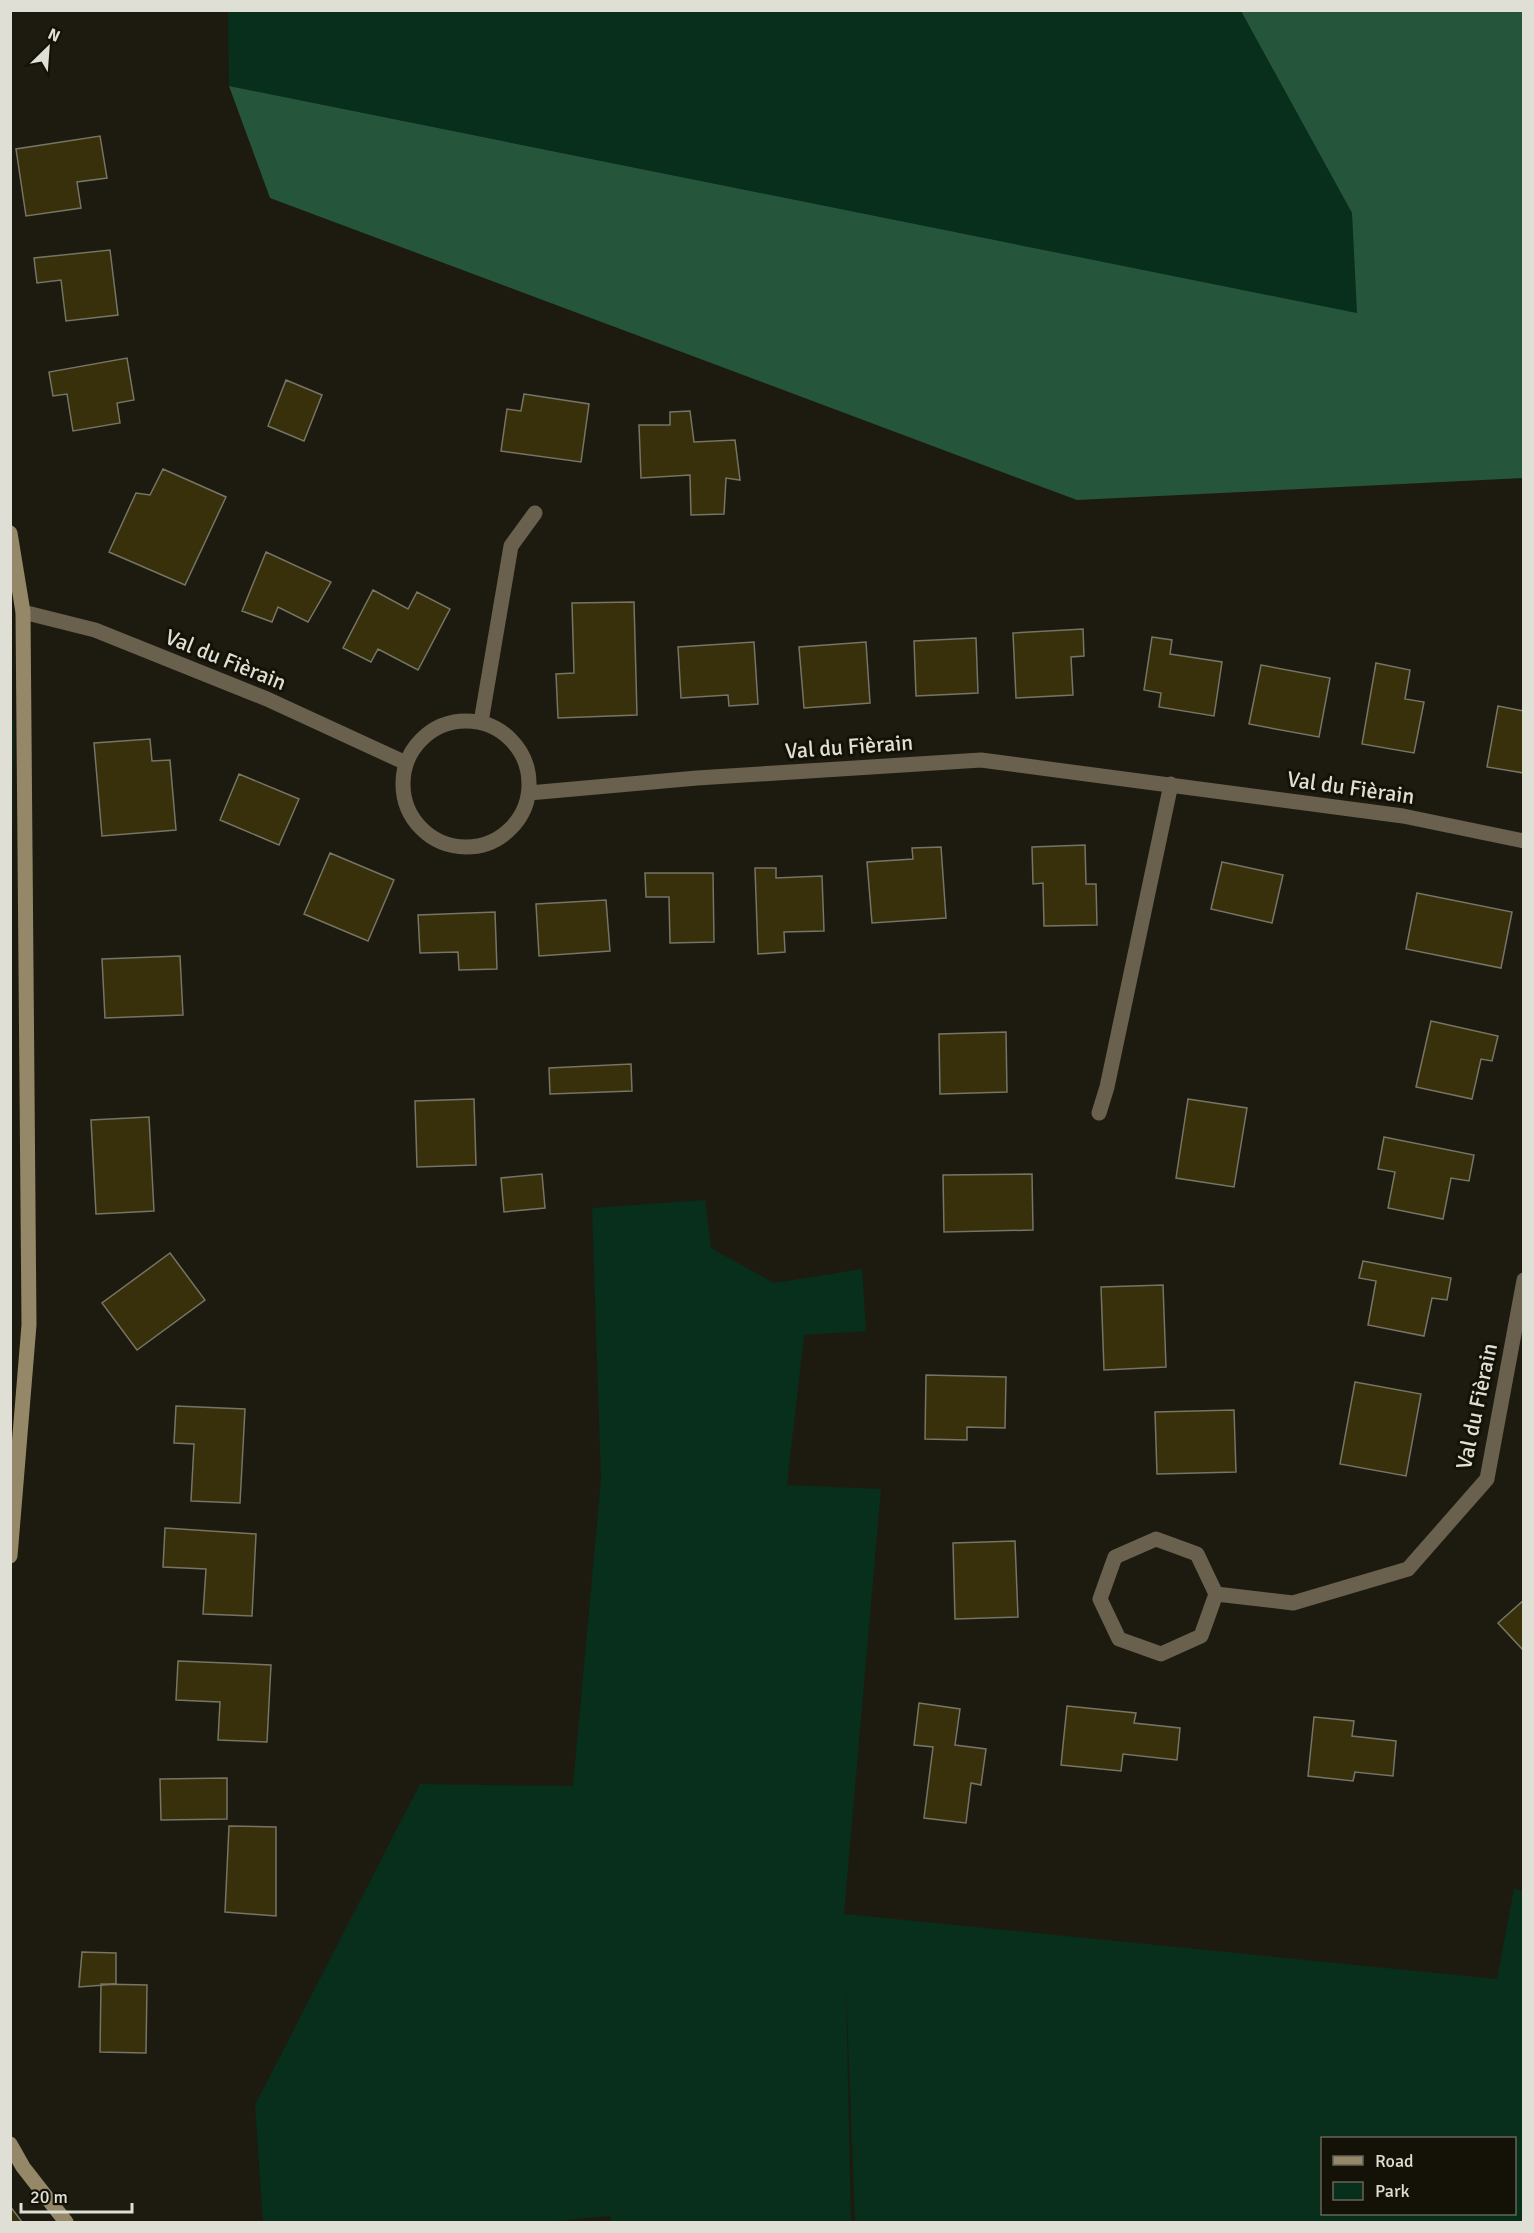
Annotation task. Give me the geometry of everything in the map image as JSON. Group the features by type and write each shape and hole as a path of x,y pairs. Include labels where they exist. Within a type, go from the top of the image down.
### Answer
{"street":[{"path":"481,723 511,546 535,513"},
{"path":"10,533 23,612 29,1325 10,1556"},
{"name":"Val du Fièrain","path":"23,612 95,630 267,699 406,763"},
{"path":"458,721 481,723 501,730 518,749 529,771 529,793 518,821 511,828 495,841 466,849 437,841 414,821 403,793 406,763 418,743 436,729 458,721"},
{"name":"Val du Fièrain","path":"529,793 697,778 981,760 1402,816 1524,841"},
{"path":"1099,1113 1107,1087 1171,784"},
{"name":"Val du Fièrain","path":"1216,1594 1293,1603 1408,1569 1487,1479 1524,1280"},
{"path":"1156,1539 1197,1554 1216,1594 1201,1636 1161,1654 1119,1639 1100,1599 1116,1557 1156,1539"},
{"path":"10,2144 22,2167 66,2223"}],"green space":[{"path":"228,11 1241,11 1352,213 1358,314 229,86"},
{"path":"1241,11 1523,11 1523,478 1077,500 270,198 229,86 1357,313 1352,213"},
{"path":"10,721 14,721 11,909"},
{"path":"705,1200 711,1248 774,1283 862,1269 866,1331 804,1335 787,1485 881,1489 844,1914 1497,1979 1514,1889 1523,1891 1523,2222 855,2222 846,1985 851,2222 611,2222 611,2216 546,2222 263,2222 255,2105 420,1784 573,1786 601,1480 592,1208"}],"building":[{"path":"100,136 107,178 77,182 81,208 26,216 16,149"},
{"path":"110,250 118,315 66,321 61,280 37,283 34,258"},
{"path":"127,358 134,400 117,403 120,423 73,431 67,394 53,396 49,372"},
{"path":"286,380 322,395 304,441 268,426"},
{"path":"524,394 589,404 581,462 501,451 507,409 521,411"},
{"path":"690,411 694,442 735,440 740,480 726,478 724,514 691,515 690,475 641,478 639,425 670,425 670,412"},
{"path":"163,469 226,497 185,585 109,552 136,493 150,495"},
{"path":"266,552 331,582 308,622 278,607 272,622 242,611"},
{"path":"373,590 408,609 417,592 450,609 418,670 378,649 371,662 343,648"},
{"path":"634,602 637,715 558,718 556,674 574,673 572,603"},
{"path":"1083,629 1084,656 1071,657 1073,695 1016,698 1013,633"},
{"path":"1152,637 1172,640 1170,654 1222,662 1214,716 1159,707 1161,693 1144,690"},
{"path":"976,638 978,693 916,696 914,641"},
{"path":"754,642 758,704 729,706 728,695 681,698 678,647"},
{"path":"866,642 870,703 804,708 799,647"},
{"path":"1376,663 1410,670 1405,699 1424,702 1414,753 1362,744"},
{"path":"1261,665 1330,678 1319,737 1249,724"},
{"path":"1498,706 1524,711 1524,773 1487,767"},
{"path":"150,739 152,761 170,760 176,830 102,836 94,743"},
{"path":"239,774 299,799 279,845 220,820"},
{"path":"1085,845 1086,884 1096,884 1097,925 1044,926 1043,883 1033,884 1032,847"},
{"path":"941,847 946,918 872,923 867,862 913,859 912,848"},
{"path":"330,853 394,880 368,941 304,914"},
{"path":"1222,862 1283,875 1272,923 1211,909"},
{"path":"755,868 776,868 776,878 822,876 824,931 784,932 785,952 758,954"},
{"path":"645,873 713,873 714,942 670,943 669,897 646,897"},
{"path":"1417,893 1512,912 1501,968 1406,949"},
{"path":"606,900 610,951 539,956 536,904"},
{"path":"495,912 497,969 459,970 458,952 420,953 418,915"},
{"path":"180,956 183,1015 105,1018 102,959"},
{"path":"1431,1021 1498,1036 1492,1061 1481,1059 1472,1099 1416,1087"},
{"path":"1006,1032 1007,1092 940,1094 939,1034"},
{"path":"631,1064 632,1091 550,1094 549,1068"},
{"path":"474,1099 476,1165 417,1167 415,1101"},
{"path":"1188,1099 1247,1108 1234,1187 1176,1178"},
{"path":"149,1117 154,1211 96,1214 91,1120"},
{"path":"1384,1137 1474,1155 1469,1181 1451,1178 1443,1219 1388,1208 1395,1172 1378,1169"},
{"path":"542,1174 545,1208 504,1212 501,1178"},
{"path":"1032,1174 1033,1230 944,1232 943,1175"},
{"path":"170,1253 205,1300 137,1350 102,1303"},
{"path":"1363,1261 1451,1278 1447,1300 1432,1298 1424,1336 1368,1325 1376,1281 1359,1278"},
{"path":"1163,1285 1166,1367 1104,1370 1101,1287"},
{"path":"926,1375 1006,1377 1005,1428 967,1427 967,1440 925,1439"},
{"path":"1355,1382 1421,1394 1406,1476 1340,1464"},
{"path":"176,1406 245,1409 240,1503 191,1501 194,1444 174,1443"},
{"path":"1234,1410 1236,1472 1157,1474 1155,1412"},
{"path":"165,1528 256,1534 252,1616 203,1614 206,1569 163,1567"},
{"path":"1015,1541 1018,1617 955,1619 953,1543"},
{"path":"1524,1600 1524,1651 1498,1623"},
{"path":"178,1661 271,1665 267,1742 218,1740 220,1702 176,1700"},
{"path":"919,1703 960,1709 955,1745 986,1749 981,1785 971,1783 966,1823 924,1818 933,1747 914,1745"},
{"path":"1067,1706 1136,1713 1134,1723 1180,1728 1177,1760 1123,1754 1121,1771 1061,1765"},
{"path":"1314,1717 1354,1721 1352,1736 1396,1741 1393,1776 1355,1772 1353,1781 1308,1776"},
{"path":"227,1778 227,1819 161,1820 160,1779"},
{"path":"229,1826 276,1827 276,1916 225,1912"},
{"path":"82,1952 116,1953 116,1984 79,1987"},
{"path":"101,1984 147,1985 146,2053 100,2052"},
{"path":"10,2206 22,2222 10,2222"}]}
